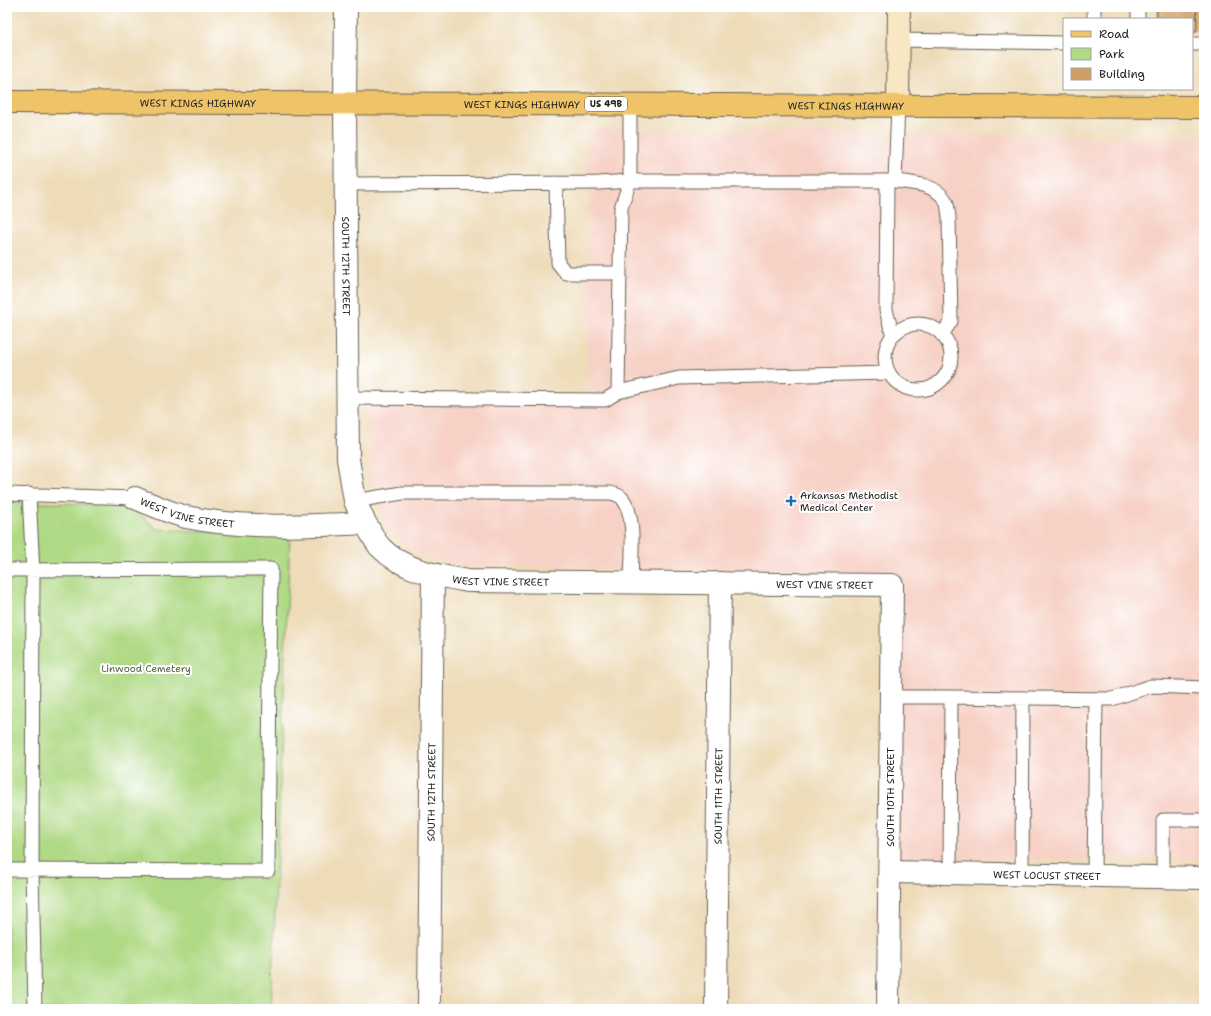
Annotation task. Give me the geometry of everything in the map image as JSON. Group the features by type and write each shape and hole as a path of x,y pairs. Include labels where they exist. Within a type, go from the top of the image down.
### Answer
{"main road":[{"name":"WEST KINGS HIGHWAY","path":"7,102 345,102 1204,107"}],"street":[{"name":"SOUTH 12TH STREET","path":"346,7 345,184 348,460 355,501 365,523"},
{"path":"898,105 899,7"},
{"name":"WEST VINE STREET","path":"135,498 185,516 225,523 313,526 365,523 380,547 401,562 433,575 469,581 892,585"},
{"name":"SOUTH 12TH STREET","path":"429,1009 433,575"},
{"name":"SOUTH 11TH STREET","path":"716,1009 720,583"},
{"name":"SOUTH 10TH STREET","path":"888,1009 892,585"},
{"name":"WEST LOCUST STREET","path":"890,872 1204,878"}],"lane":[{"path":"1094,7 1094,18"},
{"path":"1138,7 1138,18"},
{"path":"898,40 1063,43"},
{"path":"1193,44 1204,44"},
{"path":"618,392 621,208 630,181 630,104"},
{"path":"893,336 886,310 891,181 898,105"},
{"path":"345,184 599,184 630,181 891,181 918,184 936,191 947,202 949,217 951,321 942,335"},
{"path":"556,184 558,263 566,273 620,273"},
{"path":"916,324 927,325 942,335 950,348 952,359 950,370 943,379 935,386 925,390 915,391 904,388 895,382 885,363 885,353 893,336 904,327 916,324"},
{"path":"347,398 605,400 618,392 679,378 889,373"},
{"path":"355,501 402,493 611,493 621,497 628,508 630,520 631,582"},
{"path":"7,494 135,498"},
{"path":"29,494 33,572 32,870 35,1009"},
{"path":"7,570 33,572 271,570 268,871 7,870"},
{"path":"891,697 1112,699 1151,686 1204,688"},
{"path":"950,873 951,697"},
{"path":"1022,875 1023,698"},
{"path":"1094,876 1096,699"},
{"path":"1163,877 1163,820 1204,820"}],"shaded area":[{"name":"Arkansas Methodist Medical Center","path":"588,128 1204,138 1204,859 898,860 896,572 460,566 415,553 386,527 370,475 368,405 588,403"}],"green space":[{"name":"Linwood Cemetery","path":"7,502 128,505 157,529 290,535 271,1009 7,1009"}],"building":[{"path":"1157,7 1197,7 1196,32 1193,32 1193,18 1157,18"}],"place":[{"name":"Arkansas Methodist Medical Center","path":"791,501"}]}
